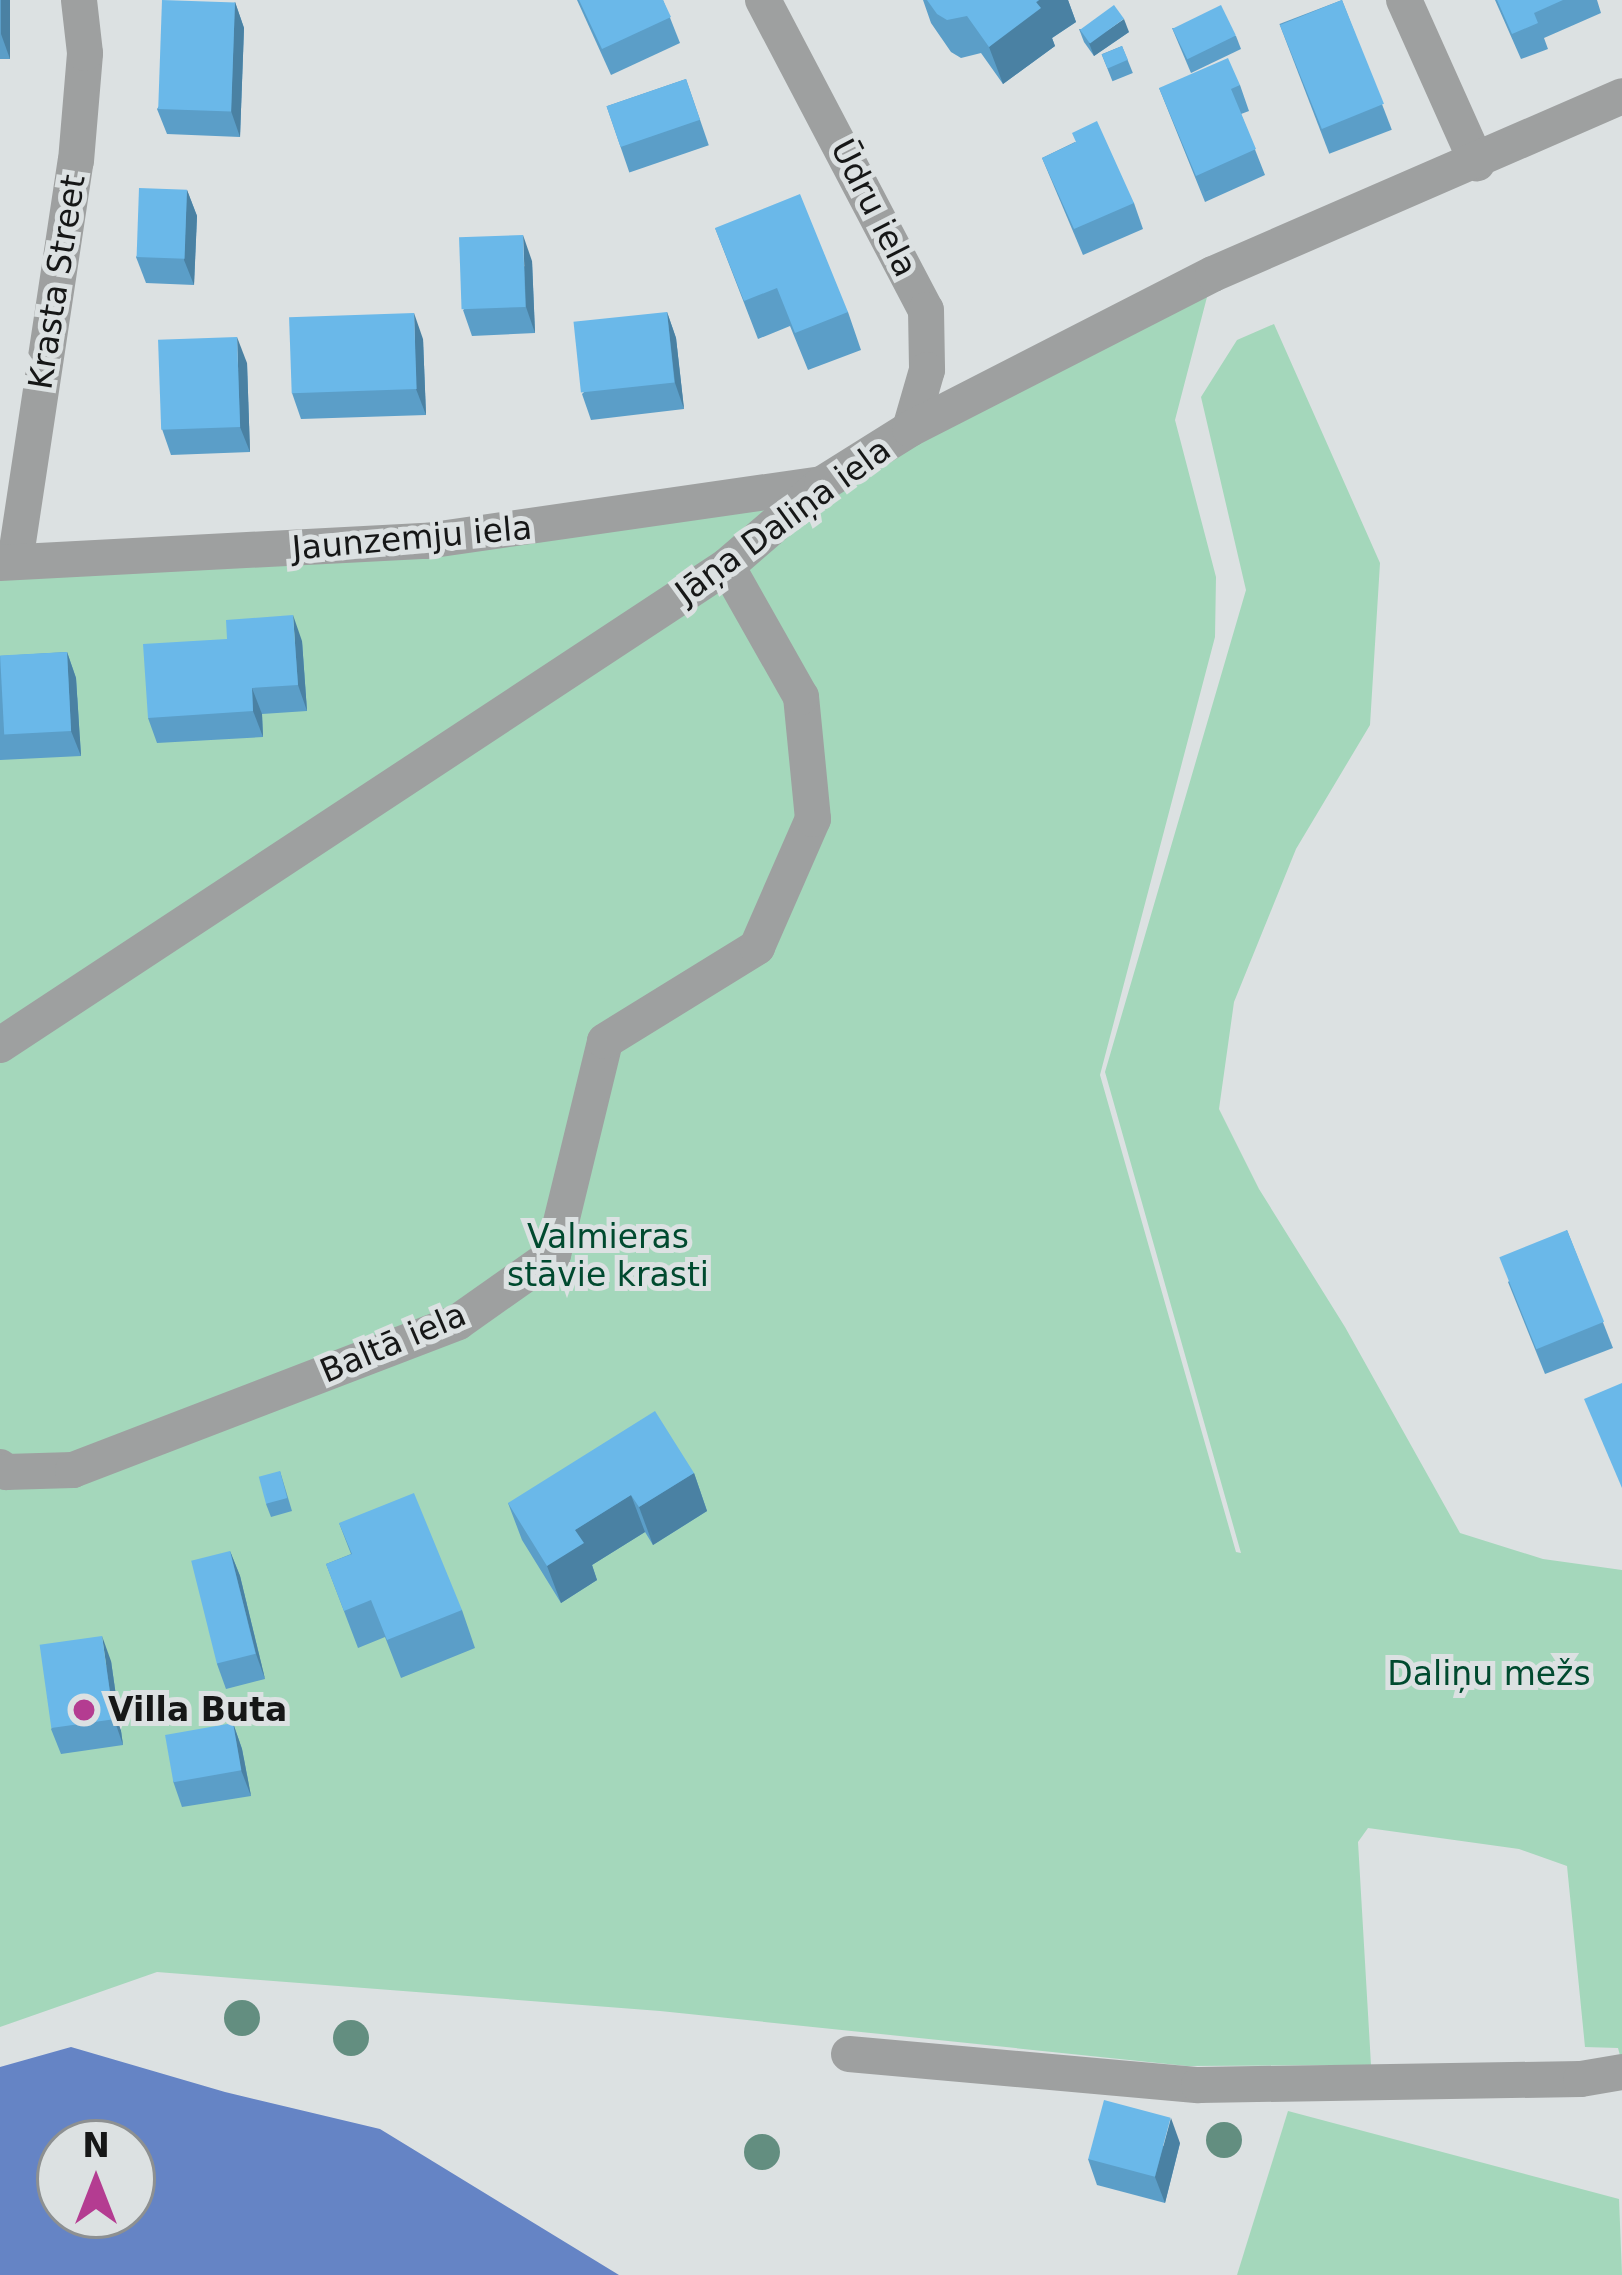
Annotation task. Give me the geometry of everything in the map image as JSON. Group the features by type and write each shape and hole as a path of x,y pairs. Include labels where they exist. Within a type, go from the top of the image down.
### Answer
{"street":[{"name":"Krasta Street","path":"8,562 76,161 85,52 79,0"},
{"name":"Ūdru iela","path":"764,0 926,310 927,370 910,429"},
{"path":"1404,0 1477,163"},
{"name":"Jāņa Daliņa iela","path":"0,1045 727,566 822,484 910,429 1213,274 1622,96"},
{"name":"Jaunzemju iela","path":"8,562 426,541 822,484"},
{"name":"Baltā iela","path":"0,1466 6,1472 73,1470 458,1322 553,1256 605,1041 757,947 813,819 801,697 727,566"},
{"path":"849,2054 1199,2085 1581,2079 1622,2072"}],"green space":[{"name":"Valmieras stāvie krasti","path":"1213,274 1175,420 1216,577 1215,637 1100,1075 1236,1552 1241,1553 1105,1072 1246,590 1201,397 1237,340 1274,324 1380,563 1370,725 1296,849 1234,1002 1219,1109 1259,1189 1345,1327 1460,1533 1543,1559 1622,1570 1622,2063 1618,2048 1585,2047 1567,1866 1519,1849 1368,1828 1358,1842 1371,2065 1187,2066 660,2011 157,1972 0,2027 0,563 199,555 822,484"},
{"path":"1288,2111 1619,2199 1622,2275 1237,2275"}],"water":[{"path":"71,2047 225,2092 380,2129 619,2275 0,2275 0,2067"}],"building":[{"path":"162,0 235,3 231,111 158,109"},
{"path":"579,0 663,0 671,17 602,49"},
{"path":"927,0 1039,0 1041,8 989,47 967,16 947,20"},
{"path":"1342,0 1384,104 1322,129 1280,25"},
{"path":"1497,0 1563,0 1534,13 1538,23 1512,34"},
{"path":"1114,5 1124,19 1090,43 1080,30"},
{"path":"1221,5 1236,36 1187,59 1172,29"},
{"path":"1122,46 1128,60 1108,68 1102,55"},
{"path":"1228,58 1240,85 1231,89 1256,149 1196,176 1159,88"},
{"path":"686,79 700,120 621,147 607,106"},
{"path":"1097,121 1134,203 1074,229 1042,158 1076,142 1072,133"},
{"path":"139,188 187,190 185,259 137,257"},
{"path":"800,194 848,312 795,333 777,288 744,301 715,228"},
{"path":"523,235 526,307 462,309 459,237"},
{"path":"667,312 674,383 581,392 574,322"},
{"path":"414,313 417,389 292,393 289,317"},
{"path":"237,337 240,427 161,430 158,340"},
{"path":"293,615 298,685 252,688 253,711 148,718 143,644 227,639 226,620"},
{"path":"67,652 71,731 4,734 0,656"},
{"path":"1567,1230 1604,1322 1536,1349 1499,1257"},
{"path":"1622,1383 1622,1488 1584,1399"},
{"path":"655,1411 694,1473 639,1507 631,1495 575,1530 584,1543 547,1566 508,1503"},
{"path":"280,1471 287,1498 266,1504 259,1477"},
{"path":"414,1493 462,1610 387,1640 371,1600 344,1611 326,1564 352,1554 339,1523"},
{"path":"230,1551 256,1654 217,1664 191,1561"},
{"path":"102,1636 114,1719 51,1728 40,1645"},
{"path":"233,1723 241,1770 173,1782 165,1735"},
{"path":"1104,2100 1171,2118 1155,2177 1088,2159"}],"place":[{"name":"Villa Buta","path":"84,1710"}],"park label":[{"name":"Daliņu mežs","path":"1489,1674"}]}
